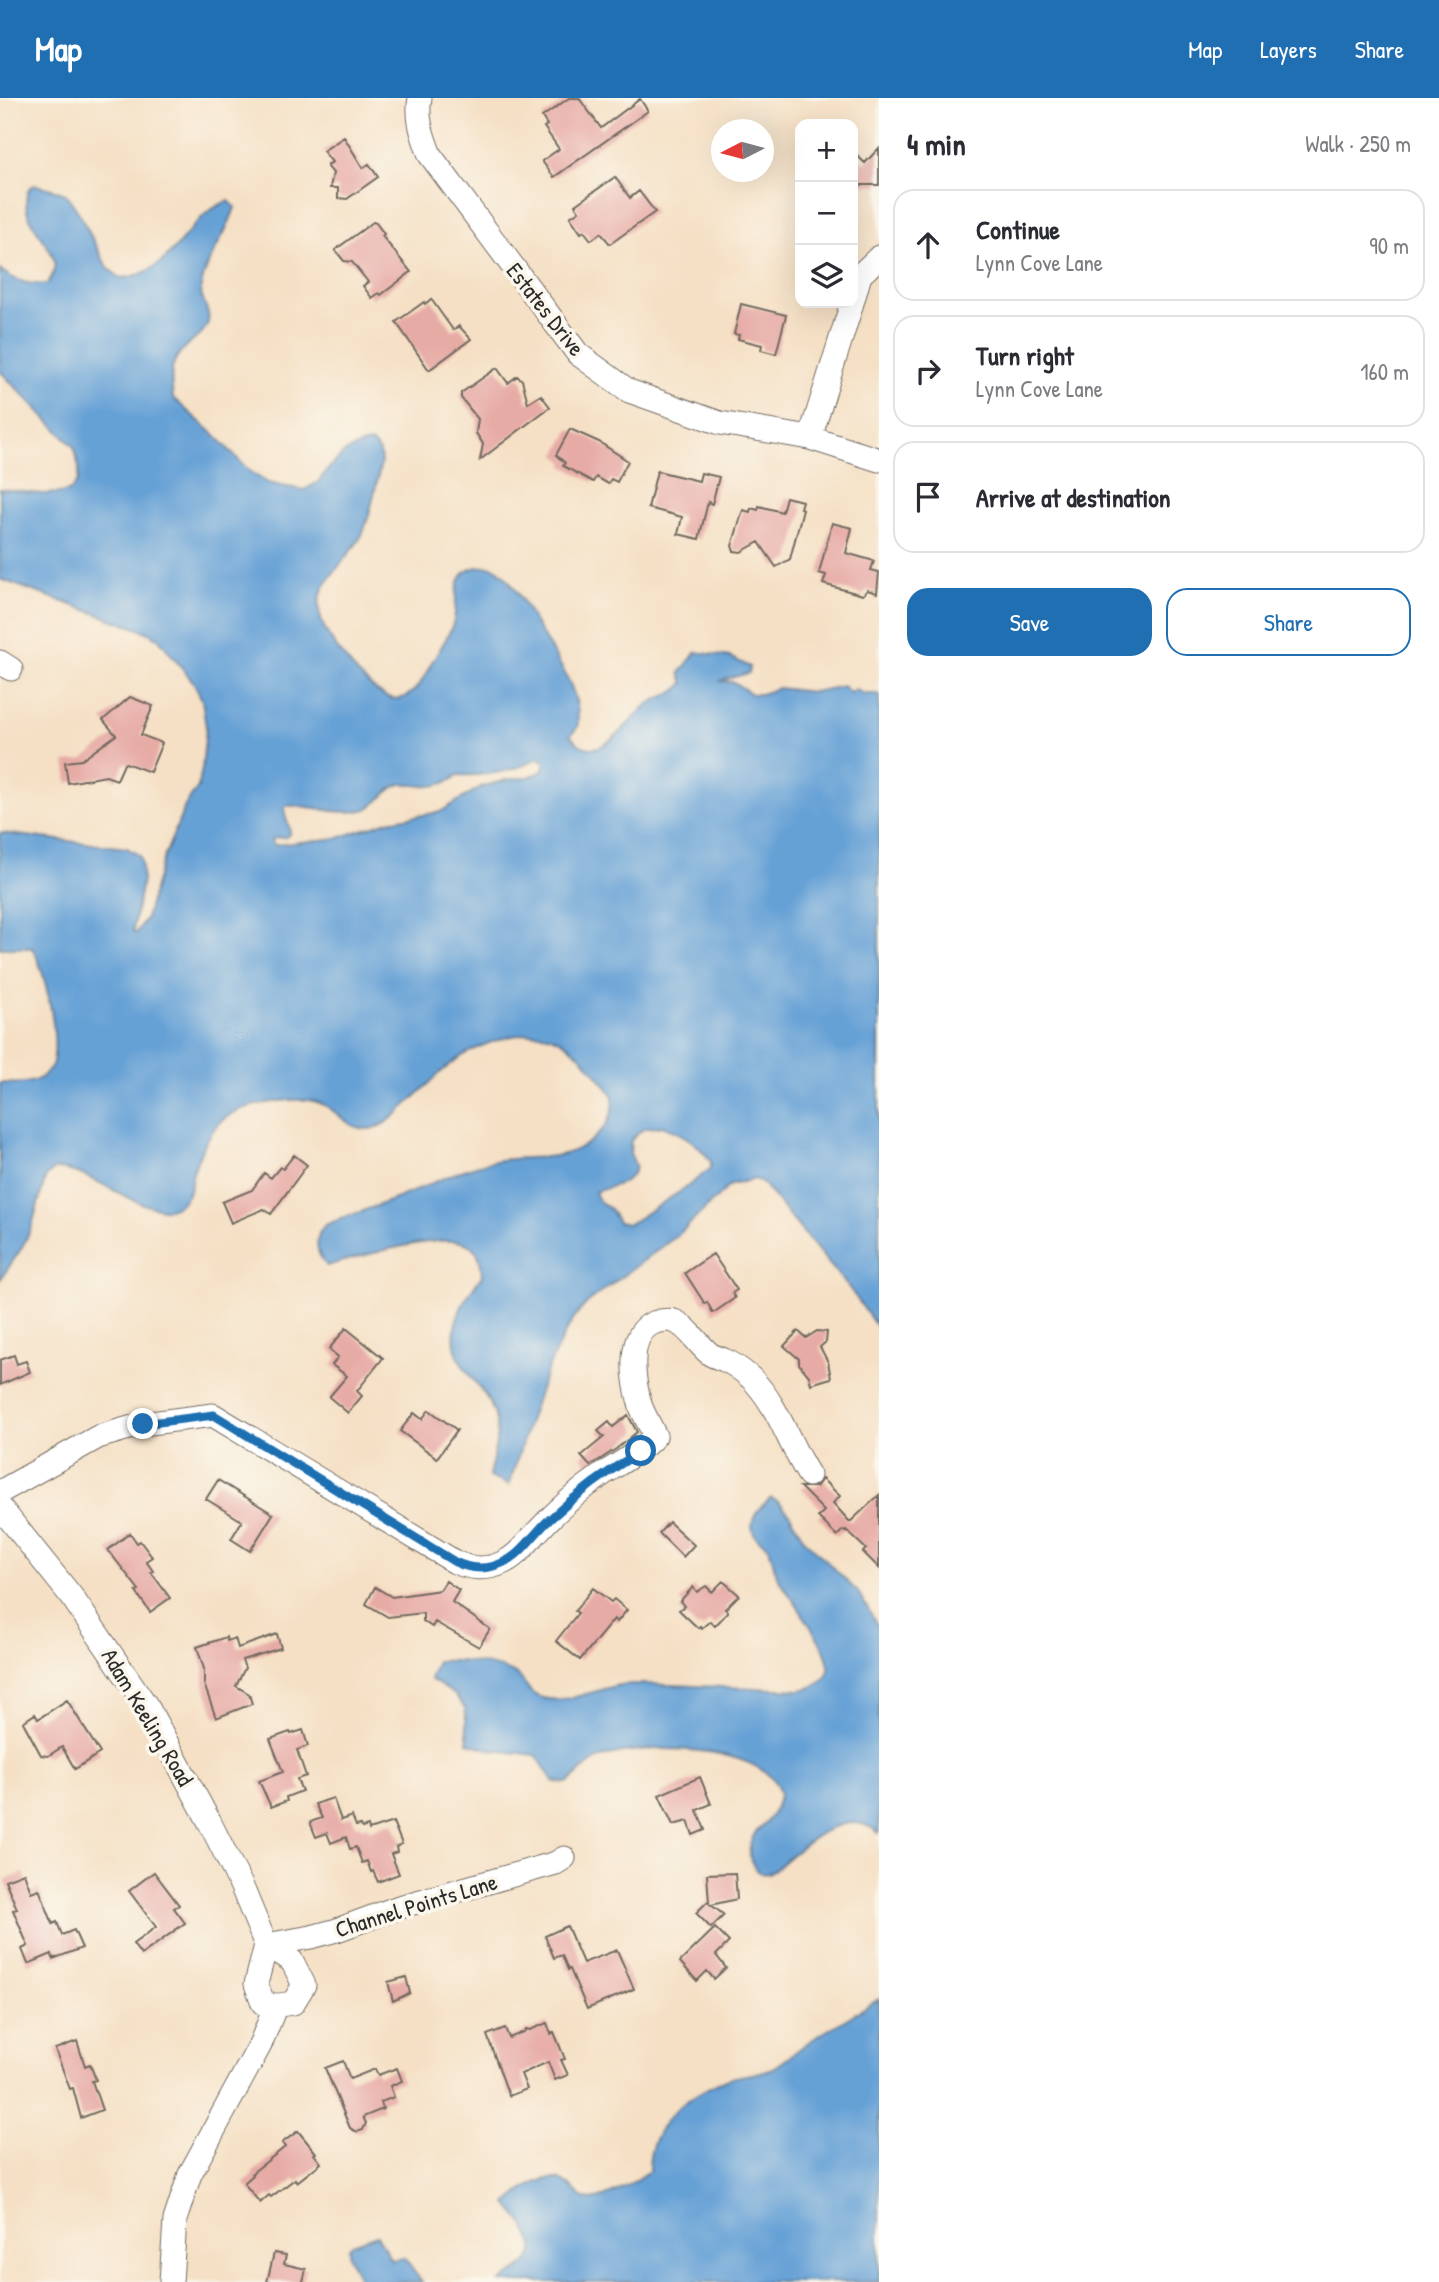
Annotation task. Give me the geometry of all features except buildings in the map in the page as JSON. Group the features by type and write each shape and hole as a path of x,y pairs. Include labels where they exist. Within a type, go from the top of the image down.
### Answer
{"street":[{"name":"Estates Drive","path":"420,98 421,134 430,155 578,354 629,391 720,423 810,438 879,460"},
{"path":"858,282 860,275 879,257"},
{"path":"810,438 850,308"},
{"path":"0,1492 98,1437 143,1424 214,1415 455,1562 475,1568 489,1567 516,1555 547,1521 576,1495 641,1451 655,1436 642,1410 634,1366 636,1343 642,1331 656,1322 676,1322 711,1355 727,1361 751,1378 780,1418 809,1475"},
{"name":"Adam Keeling Road","path":"0,1507 72,1597 148,1708 231,1865 266,1945"},
{"name":"Channel Points Lane","path":"266,1945 337,1930 399,1907 556,1863 564,1858"},
{"path":"266,1945 292,1961 304,1984 293,2003 263,2003 256,1984 266,1945"},
{"path":"171,2282 175,2220 190,2174 260,2045 276,2005"}],"water":[{"path":"35,185 66,194 107,267 120,278 155,267 213,208 229,201 235,207 203,277 201,293 208,315 207,325 179,354 173,366 173,398 216,436 249,471 268,483 304,490 318,482 345,452 372,443 380,452 381,463 363,533 323,589 319,610 329,636 342,654 361,677 382,694 393,699 402,698 417,688 452,625 459,581 469,570 493,567 513,586 573,690 578,716 577,728 570,735 581,745 592,748 603,745 650,703 679,688 684,683 680,673 696,652 730,657 750,667 749,673 719,681 733,682 752,694 778,688 813,692 843,686 850,693 855,689 864,694 879,694 879,1330 850,1289 763,1184 755,1179 730,1185 679,1234 588,1302 574,1319 551,1363 509,1485 489,1477 496,1445 494,1413 462,1364 454,1340 462,1306 482,1276 477,1252 471,1246 459,1242 443,1241 401,1247 327,1266 318,1251 317,1240 325,1225 458,1172 507,1159 555,1156 577,1149 594,1139 611,1115 612,1094 587,1063 564,1042 545,1035 532,1034 504,1038 466,1054 446,1067 393,1118 374,1128 357,1127 329,1108 305,1100 262,1104 235,1112 220,1122 208,1137 193,1172 188,1194 181,1203 169,1209 128,1198 81,1174 55,1169 46,1176 31,1229 0,1280 0,1083 27,1083 45,1075 50,1069 55,1045 47,989 32,948 0,948 0,833 127,848 140,856 142,875 133,932 136,933 146,918 161,865 185,806 198,787 206,727 202,700 194,683 158,638 0,579 0,489 42,494 60,493 71,490 78,481 79,468 74,447 0,371 0,269 16,279 41,284 47,284 54,271 54,260 49,249 28,215 26,202 30,187","holes":["538,758 544,761 541,772 481,787 440,812 388,821 338,838 274,845 272,841 290,833 285,806 356,811 371,807 391,789 401,784 437,785 458,775 509,770","661,1126 683,1135 695,1144 711,1162 710,1169 634,1221 628,1224 618,1222 610,1209 598,1200 595,1192 629,1178 636,1167 630,1153 631,1140 643,1129"]},
{"path":"771,1498 789,1513 804,1539 858,1592 879,1628 879,1833 856,1823 832,1828 809,1841 774,1870 763,1873 758,1871 752,1862 750,1845 755,1834 769,1819 780,1796 772,1778 754,1765 729,1756 699,1751 639,1750 596,1760 567,1783 554,1782 536,1755 492,1750 468,1743 465,1708 455,1695 430,1679 437,1661 467,1662 500,1668 517,1675 535,1695 555,1699 566,1699 625,1684 801,1690 823,1680 829,1666 823,1648 779,1580 768,1547 753,1532 755,1515"},
{"path":"879,1999 879,2282 500,2282 525,2265 533,2250 530,2236 507,2204 519,2194 534,2184 549,2179 564,2182 586,2199 592,2200 619,2190 649,2171 650,2154 655,2139 673,2113 685,2103 728,2079 775,2067 810,2041"},
{"path":"377,2235 391,2260 404,2258 422,2282 360,2282 348,2255 348,2248 351,2244"}],"route":[{"path":"143,1424 214,1415 460,1565 475,1568 503,1563 516,1555 547,1521 576,1495 641,1451"}]}
